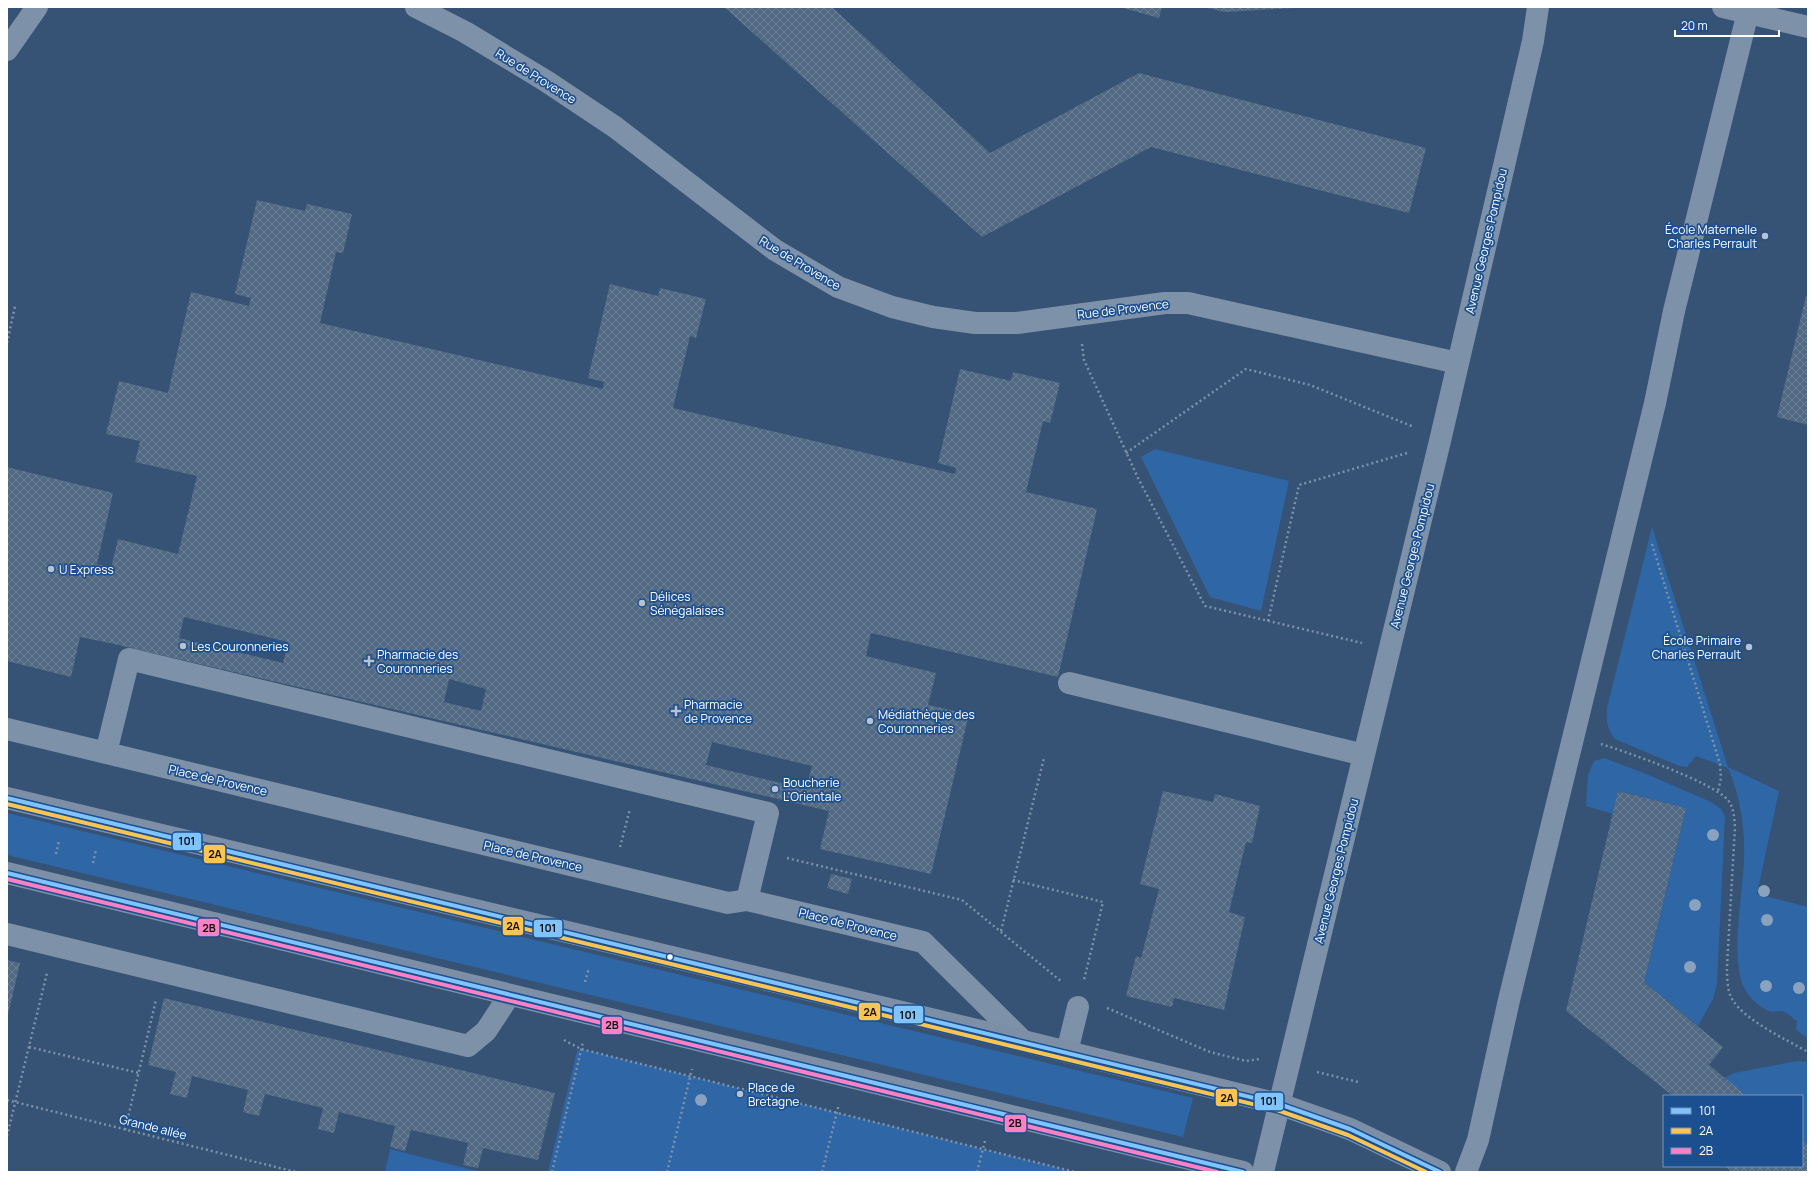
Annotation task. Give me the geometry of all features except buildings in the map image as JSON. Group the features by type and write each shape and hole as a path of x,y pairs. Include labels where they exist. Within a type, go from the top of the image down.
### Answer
{"main road":[{"path":"7,798 1279,1104 1350,1129 1440,1172"},
{"path":"7,873 509,996 1243,1172"}],"street":[{"path":"7,50 37,7"},
{"name":"Rue de Provence","path":"416,7 465,32 584,106 615,127 775,250 838,287 892,307 932,317 975,323 1017,322 1165,303 1188,303 1458,363"},
{"name":"Avenue Georges Pompidou","path":"1263,1172 1440,441 1533,41 1538,7"},
{"path":"1723,7 1808,27"},
{"path":"1466,1172 1480,1133 1508,1000 1655,404 1674,311 1748,12"},
{"path":"106,753 128,659 768,813 747,900"},
{"path":"1069,683 1364,755"},
{"name":"Place de Provence","path":"7,730 728,903 747,900 924,942 1022,1041"},
{"path":"7,934 468,1046 486,1031 509,996"},
{"path":"1067,1052 1079,1002"}],"path":[{"path":"7,343 15,306"},
{"path":"1076,314 1084,360 1126,453 1205,606 1389,650"},
{"path":"1126,453 1246,369 1310,385 1417,428 1411,452 1299,485 1268,621"},
{"path":"1415,435 1440,441"},
{"path":"1628,512 1650,536 1720,764 1721,778 1718,791"},
{"path":"1573,736 1618,750 1718,791 1728,800 1733,809 1735,827 1727,966 1727,978 1732,998 1738,1007 1764,1027 1808,1052"},
{"path":"1001,931 1044,758"},
{"path":"613,875 636,781"},
{"path":"49,883 66,812"},
{"path":"85,892 104,821"},
{"path":"759,851 962,900 1001,931 1079,1002 1210,1052 1246,1061 1263,1059 1358,1082"},
{"path":"1013,880 1103,902 1079,1002"},
{"path":"7,1136 53,945"},
{"path":"584,988 590,961"},
{"path":"125,1130 163,972"},
{"path":"557,1036 581,1049 1075,1172"},
{"path":"552,1172 583,1042"},
{"path":"29,1046 138,1073"},
{"path":"667,1172 692,1069"},
{"name":"Grande allée","path":"7,1100 296,1172"},
{"path":"822,1172 838,1104"},
{"path":"977,1172 985,1141"}],"shaded area":[{"path":"1155,449 1289,481 1261,611 1210,597 1141,457"},
{"path":"1652,527 1728,767 1779,791 1757,894 1808,907 1808,1038 1796,1030 1797,1021 1786,1013 1782,1011 1770,1011 1762,1008 1756,1003 1748,994 1742,982 1739,966 1738,928 1744,857 1744,834 1739,800 1728,768 1696,756 1687,767 1679,766 1615,739 1609,728 1607,721 1607,708"},
{"path":"1604,758 1649,775 1711,802 1721,809 1725,817 1717,984 1713,999 1698,1026 1644,982 1686,808 1619,791 1613,814 1586,806 1588,775 1594,761"},
{"path":"7,813 1193,1098 1183,1137 7,855"},
{"path":"581,1049 1075,1172 548,1172 577,1051"},
{"path":"1797,1061 1808,1062 1808,1145 1803,1141 1803,1095 1746,1095 1724,1078 1734,1073"},
{"path":"390,1149 481,1172 385,1172"}],"transit line":[{"name":"101","path":"7,798 1279,1104 1350,1129 1440,1172"},
{"name":"2A","path":"7,804 1277,1110 1348,1135 1426,1172"},
{"name":"101","path":"7,873 1243,1172"},
{"name":"2B","path":"7,879 1217,1172"}],"place":[{"name":"École Maternelle Charles Perrault","path":"1765,236"},
{"name":"U Express","path":"51,569"},
{"name":"Délices Sénégalaises","path":"642,603"},
{"name":"Les Couronneries","path":"183,646"},
{"name":"École Primaire Charles Perrault","path":"1749,647"},
{"name":"Pharmacie des Couronneries","path":"369,661"},
{"name":"Pharmacie de Provence","path":"676,711"},
{"name":"Médiathèque des Couronneries","path":"870,721"},
{"name":"Boucherie L'Orientale","path":"775,789"},
{"name":"Place de Bretagne","path":"740,1094"}]}
